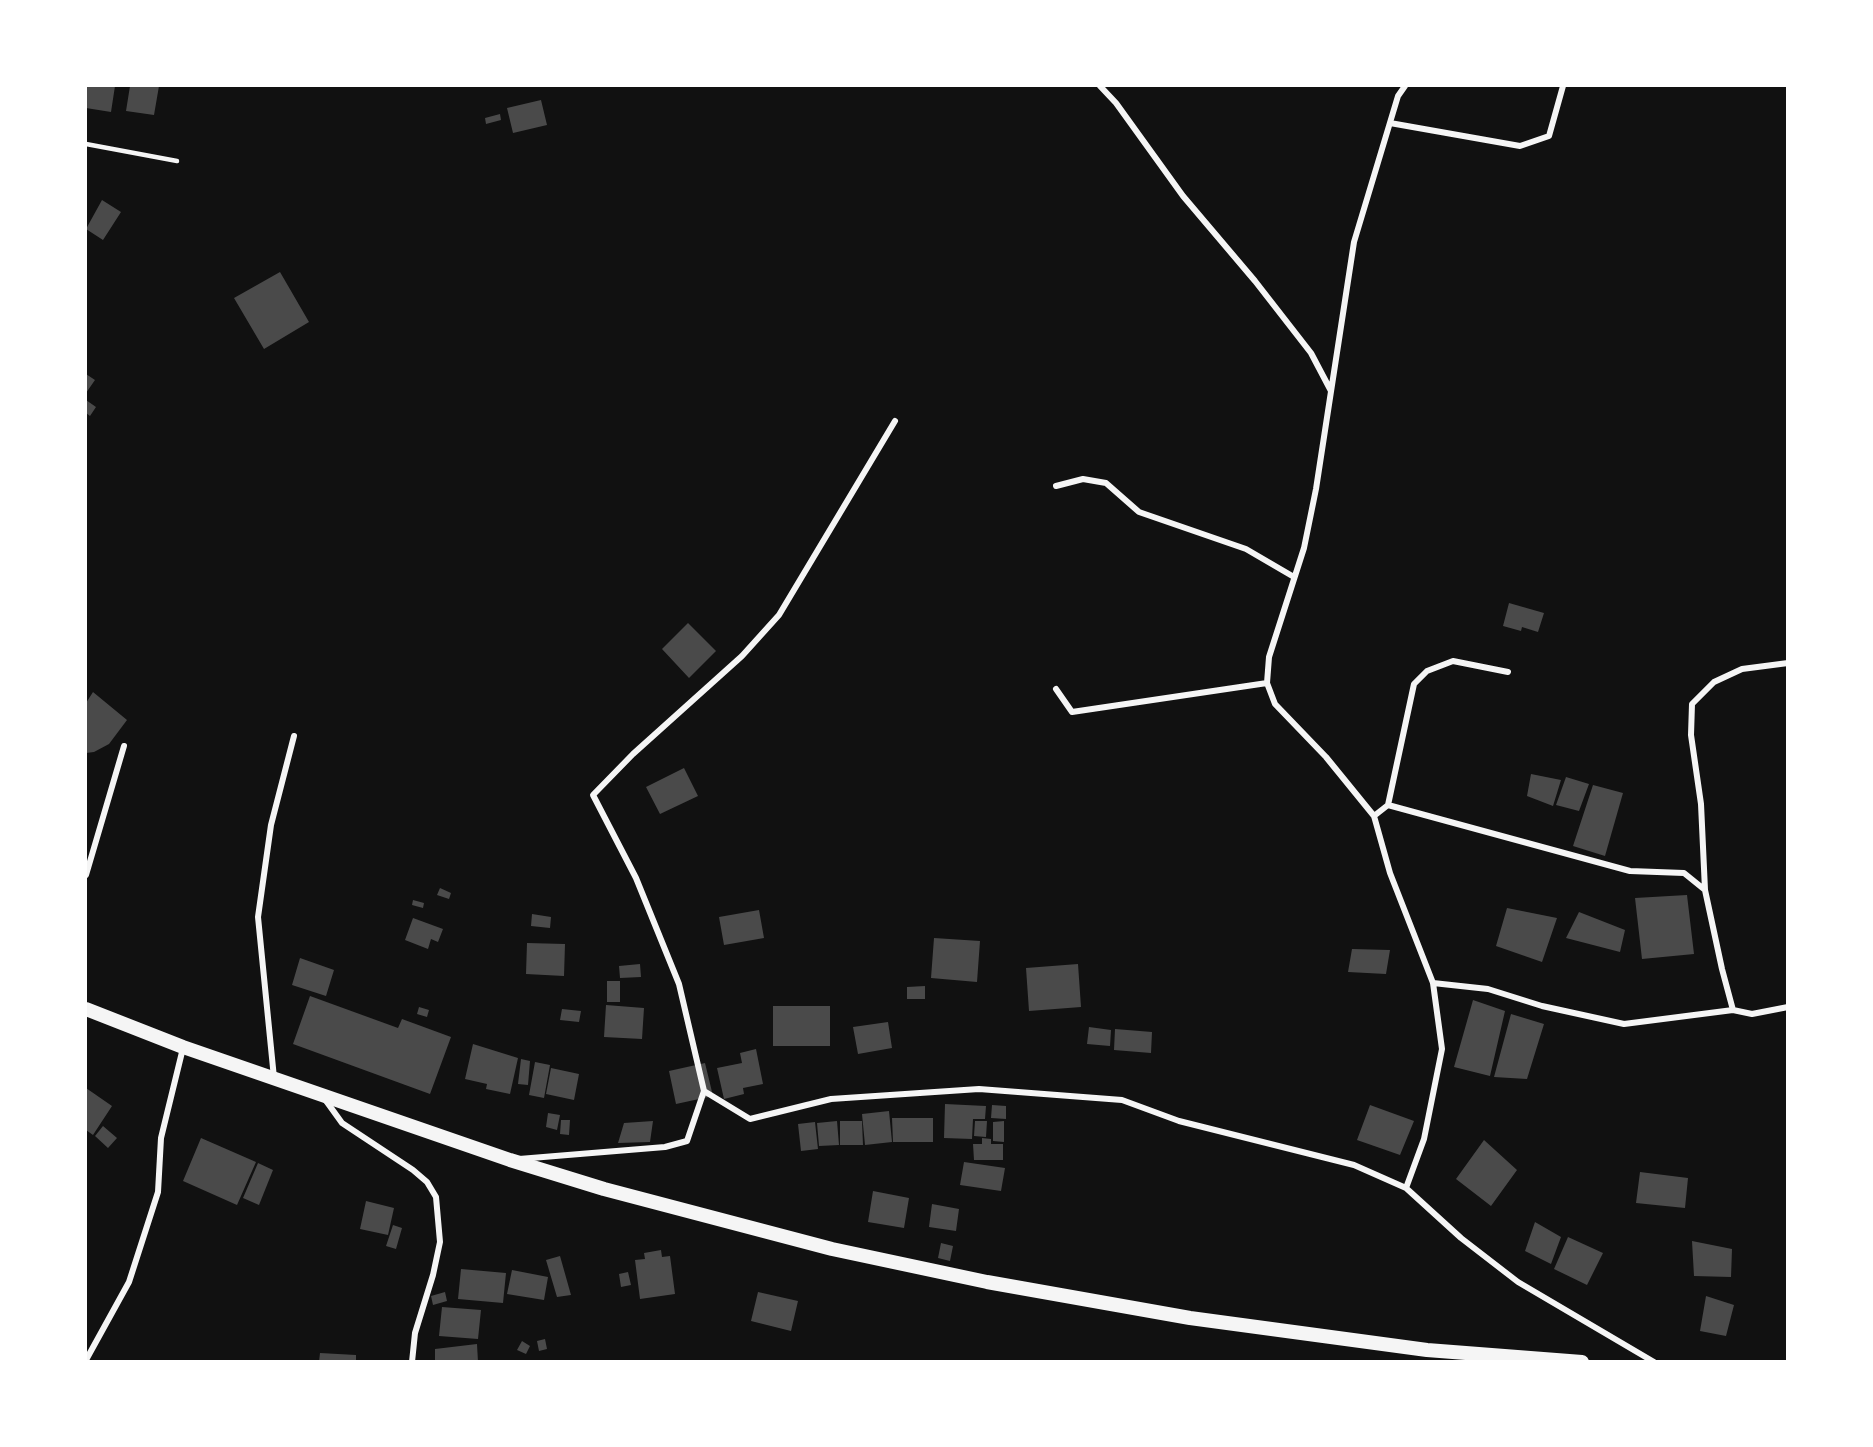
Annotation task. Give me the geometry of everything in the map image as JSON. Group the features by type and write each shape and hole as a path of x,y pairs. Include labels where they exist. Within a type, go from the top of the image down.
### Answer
{"main road":[{"path":"86,1009 183,1047 510,1160 604,1189 810,1243 987,1282 1190,1318 1427,1350 1582,1362"}],"street":[{"path":"1100,86 1116,103 1183,196 1255,281 1311,353 1332,392"},
{"path":"1405,86 1398,96 1354,242 1312,509 1269,657 1267,683 1275,704 1326,757 1374,816 1390,873 1433,983 1442,1049 1424,1138 1406,1188"},
{"path":"1390,123 1520,146 1549,136 1563,86"},
{"path":"510,1160 665,1147 687,1141 704,1091 679,984 636,878 593,795 633,754 742,656 779,615 895,421"},
{"path":"1056,486 1083,479 1106,483 1139,512 1246,549 1294,577"},
{"path":"1374,816 1388,805 1414,684 1427,671 1453,661 1508,672"},
{"path":"1733,1010 1706,890 1701,804 1691,735 1692,704 1714,682 1742,669 1788,663"},
{"path":"1056,689 1072,712 1267,683"},
{"path":"274,1079 258,917 271,825 294,736"},
{"path":"86,875 124,746"},
{"path":"1388,805 1630,871 1684,873 1706,890"},
{"path":"1433,983 1488,989 1542,1006 1624,1024 1733,1010 1752,1014 1788,1007"},
{"path":"86,1360 129,1282 158,1192 161,1138 183,1047"},
{"path":"704,1091 750,1119 831,1099 979,1089 1122,1100 1179,1121 1354,1165 1406,1188 1461,1238 1518,1282 1654,1362"},
{"path":"323,1096 342,1123 413,1170 427,1182 436,1197 440,1242 433,1275 415,1333 412,1362"}],"lane":[{"path":"86,144 177,161"}],"building":[{"path":"86,86 115,86 111,112 86,108"},
{"path":"130,86 159,86 154,115 126,111"},
{"path":"541,100 547,125 513,133 507,108"},
{"path":"500,114 501,120 486,124 485,118"},
{"path":"102,200 121,212 103,240 86,229"},
{"path":"280,272 309,322 264,349 234,298"},
{"path":"86,374 95,380 86,393"},
{"path":"86,400 96,407 90,416 86,413"},
{"path":"1509,603 1544,613 1538,632 1522,627 1521,631 1503,626"},
{"path":"688,623 716,651 689,678 662,649"},
{"path":"93,692 127,720 109,744 94,752 86,753 86,703"},
{"path":"684,768 698,796 660,814 646,787"},
{"path":"1531,774 1561,780 1553,806 1527,796"},
{"path":"1566,777 1589,784 1579,811 1556,805"},
{"path":"1593,785 1623,793 1605,856 1573,846"},
{"path":"440,888 451,893 449,899 437,895"},
{"path":"1687,895 1694,954 1642,959 1635,898"},
{"path":"413,900 424,903 423,908 412,905"},
{"path":"1507,908 1557,918 1542,962 1496,946"},
{"path":"759,910 764,938 724,945 719,917"},
{"path":"1579,912 1625,930 1620,952 1566,938"},
{"path":"532,914 551,917 550,928 531,926"},
{"path":"413,918 443,929 438,942 431,939 428,949 405,940"},
{"path":"934,938 980,941 977,982 931,978"},
{"path":"527,943 565,944 564,976 526,974"},
{"path":"1352,949 1390,950 1386,974 1348,972"},
{"path":"300,958 334,970 326,996 292,985"},
{"path":"640,964 641,977 620,978 619,966"},
{"path":"1078,964 1081,1007 1029,1011 1026,968"},
{"path":"607,981 620,981 620,1002 607,1002"},
{"path":"925,986 925,999 907,999 907,987"},
{"path":"310,996 398,1028 402,1019 451,1037 430,1094 293,1044"},
{"path":"1473,1000 1505,1011 1490,1076 1454,1067"},
{"path":"606,1005 644,1008 642,1039 604,1037"},
{"path":"773,1006 830,1006 830,1046 773,1046"},
{"path":"419,1007 429,1010 427,1017 417,1014"},
{"path":"562,1009 581,1011 579,1022 560,1020"},
{"path":"1511,1014 1544,1024 1527,1079 1494,1077"},
{"path":"888,1022 892,1048 858,1054 853,1027"},
{"path":"1089,1027 1111,1030 1110,1046 1087,1044"},
{"path":"1115,1029 1152,1032 1151,1053 1114,1050"},
{"path":"473,1044 518,1058 510,1094 486,1089 487,1084 465,1079"},
{"path":"756,1049 763,1084 743,1088 744,1094 724,1099 717,1068 742,1063 740,1053"},
{"path":"521,1059 530,1061 528,1085 518,1084"},
{"path":"535,1062 550,1065 544,1098 529,1095"},
{"path":"705,1063 713,1096 676,1104 669,1071"},
{"path":"551,1068 579,1074 574,1100 546,1094"},
{"path":"86,1088 112,1106 93,1135 86,1130"},
{"path":"945,1104 986,1106 985,1119 973,1119 972,1139 944,1138"},
{"path":"992,1105 1006,1106 1006,1119 991,1118"},
{"path":"1370,1105 1414,1121 1400,1155 1357,1140"},
{"path":"889,1111 892,1142 865,1145 862,1114"},
{"path":"548,1113 560,1115 557,1130 546,1127"},
{"path":"892,1118 933,1118 933,1142 893,1142"},
{"path":"561,1120 570,1120 569,1135 560,1134"},
{"path":"653,1121 650,1142 618,1143 624,1123"},
{"path":"837,1121 839,1145 819,1146 817,1123"},
{"path":"840,1121 862,1121 863,1145 840,1145"},
{"path":"975,1121 987,1121 986,1137 974,1136"},
{"path":"1004,1121 1004,1142 993,1141 993,1122"},
{"path":"815,1122 818,1149 801,1151 798,1124"},
{"path":"103,1126 117,1138 108,1148 95,1136"},
{"path":"201,1138 256,1162 237,1205 183,1181"},
{"path":"982,1138 991,1139 991,1144 1003,1144 1003,1160 974,1160 973,1144 982,1144"},
{"path":"1484,1140 1517,1170 1491,1206 1456,1179"},
{"path":"964,1162 1005,1168 1001,1191 960,1185"},
{"path":"258,1163 273,1170 259,1205 243,1198"},
{"path":"1640,1172 1688,1178 1685,1208 1636,1203"},
{"path":"873,1191 909,1198 904,1228 868,1222"},
{"path":"366,1201 394,1208 388,1235 360,1229"},
{"path":"932,1204 959,1209 956,1231 929,1227"},
{"path":"1535,1222 1561,1237 1551,1264 1525,1251"},
{"path":"393,1225 402,1228 396,1249 386,1246"},
{"path":"1568,1237 1603,1253 1587,1285 1554,1269"},
{"path":"1692,1241 1732,1249 1731,1277 1694,1276"},
{"path":"941,1243 953,1246 950,1261 938,1258"},
{"path":"661,1250 662,1257 670,1256 675,1294 640,1299 635,1260 645,1259 644,1253"},
{"path":"560,1256 571,1295 557,1297 546,1260"},
{"path":"461,1269 506,1273 503,1303 458,1299"},
{"path":"512,1270 548,1277 544,1300 507,1294"},
{"path":"628,1272 631,1285 621,1287 619,1274"},
{"path":"445,1292 447,1301 433,1305 431,1296"},
{"path":"758,1292 798,1301 791,1331 751,1321"},
{"path":"1706,1296 1734,1305 1726,1336 1700,1331"},
{"path":"442,1307 481,1310 478,1339 439,1336"},
{"path":"545,1339 547,1349 539,1351 537,1341"},
{"path":"522,1341 530,1346 526,1354 517,1350"},
{"path":"477,1344 478,1362 435,1362 435,1349"},
{"path":"320,1353 356,1355 356,1362 319,1362"}]}
